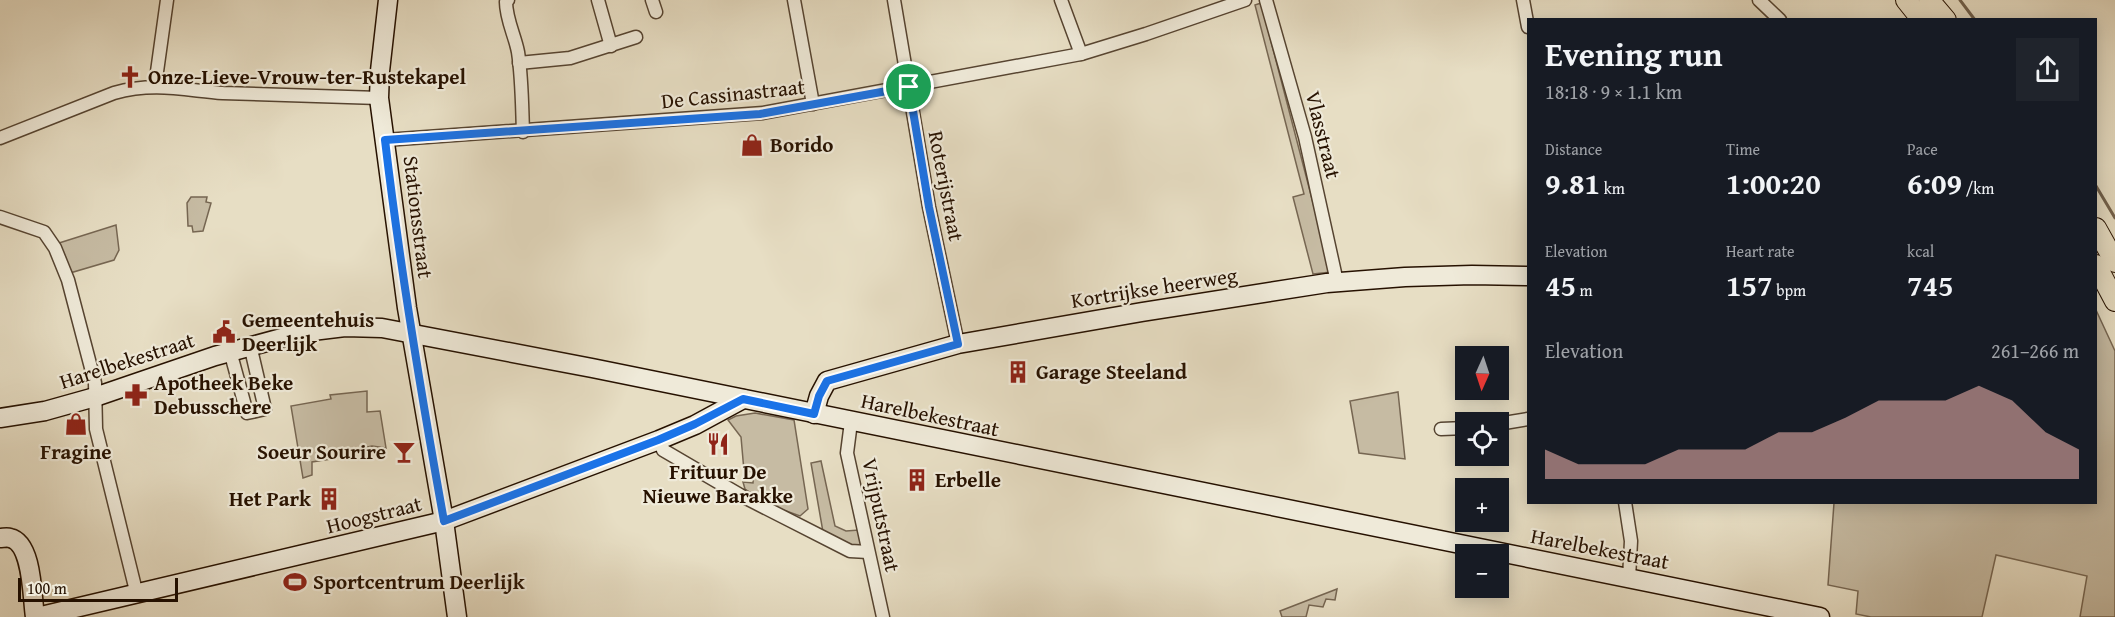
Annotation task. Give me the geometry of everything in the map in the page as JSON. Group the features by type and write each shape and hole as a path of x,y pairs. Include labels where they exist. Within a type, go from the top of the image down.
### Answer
{"main road":[{"path":"1906,0 1920,18"},
{"path":"1929,0 1944,18"},
{"path":"2097,233 2104,268 2115,301"}],"street":[{"path":"155,86 167,0"},
{"name":"Stationsstraat","path":"388,0 379,98 411,333 444,521 456,617"},
{"path":"508,0 506,10 519,63 523,132"},
{"path":"598,0 611,46"},
{"path":"794,0 813,104"},
{"name":"Roterijstraat","path":"894,0 929,207 958,344"},
{"path":"1061,0 1082,54"},
{"name":"De Cassinastraat","path":"385,140 760,114 1082,54 1245,0"},
{"name":"Vlasstraat","path":"1266,0 1305,137 1337,282"},
{"path":"1523,0 1527,22"},
{"path":"1759,0 1773,17"},
{"path":"519,63 570,58 636,37"},
{"path":"0,138 132,88 155,86 223,93 379,98"},
{"path":"0,217 44,232 55,248 71,290 95,383 96,429 132,596"},
{"name":"Kortrijkse heerweg","path":"814,414 819,396 827,381 958,344 1142,312 1337,282 1416,276 1527,276"},
{"name":"Harelbekestraat","path":"0,418 45,411 95,397 230,351 304,332 335,328 375,328 411,333 743,399 1820,617"},
{"path":"230,351 247,413 265,409 250,345"},
{"name":"Hoogstraat","path":"36,617 93,611 132,596 444,521 658,440 743,399"},
{"path":"1509,422 1527,419"},
{"name":"Vrijputstraat","path":"851,422 847,453 883,617"},
{"path":"1441,429 1455,428"},
{"path":"658,440 663,450 740,495 850,551 868,552"},
{"path":"1625,504 1630,541 1629,578"},
{"path":"0,538 10,537 18,542 27,555 36,617"}],"shaded area":[{"path":"1261,3 1331,272 1313,274 1293,197 1304,194 1255,5"},
{"path":"191,197 207,197 206,202 211,203 203,231 193,232 192,226 188,226 187,203"},
{"path":"116,225 119,250 114,260 70,273 59,243"},
{"path":"2097,312 2115,351 2115,617 2080,617 2087,576 1996,555 1982,617 1871,617 1856,614 1858,591 1828,585 1834,504 2097,504"},
{"path":"367,391 367,412 380,411 386,448 372,446 343,452 343,457 312,462 312,475 303,478 291,406 331,399 330,395"},
{"path":"1398,392 1405,459 1359,453 1350,401"},
{"path":"755,413 794,420 808,509 800,516 767,504 745,489 743,482 753,483 754,472 744,471 741,437 728,420 736,416"},
{"path":"821,461 835,526 846,531 859,530 861,546 857,548 823,532 811,463"},
{"path":"1337,589 1335,600 1326,599 1323,607 1309,605 1306,617 1282,617 1280,611"}],"waterway":[{"path":"1960,0 1974,18"},
{"path":"2097,188 2115,218"}],"place":[{"name":"Onze-Lieve-Vrouw-ter-Rustekapel","path":"130,77"},
{"name":"Borido","path":"752,145"},
{"name":"Gemeentehuis Deerlijk","path":"224,332"},
{"name":"Garage Steeland","path":"1018,372"},
{"name":"Apotheek Beke Debusschere","path":"136,395"},
{"name":"Fragine","path":"76,424"},
{"name":"Frituur De Nieuwe Barakke","path":"718,444"},
{"name":"Soeur Sourire","path":"404,452"},
{"name":"Erbelle","path":"917,480"},
{"name":"Het Park","path":"329,499"},
{"name":"Sportcentrum Deerlijk","path":"295,582"}],"route":[{"path":"909,87 929,207 958,344 827,381 819,396 814,414 743,399 658,440 444,521 406,308 385,140 760,114 909,87"}]}
